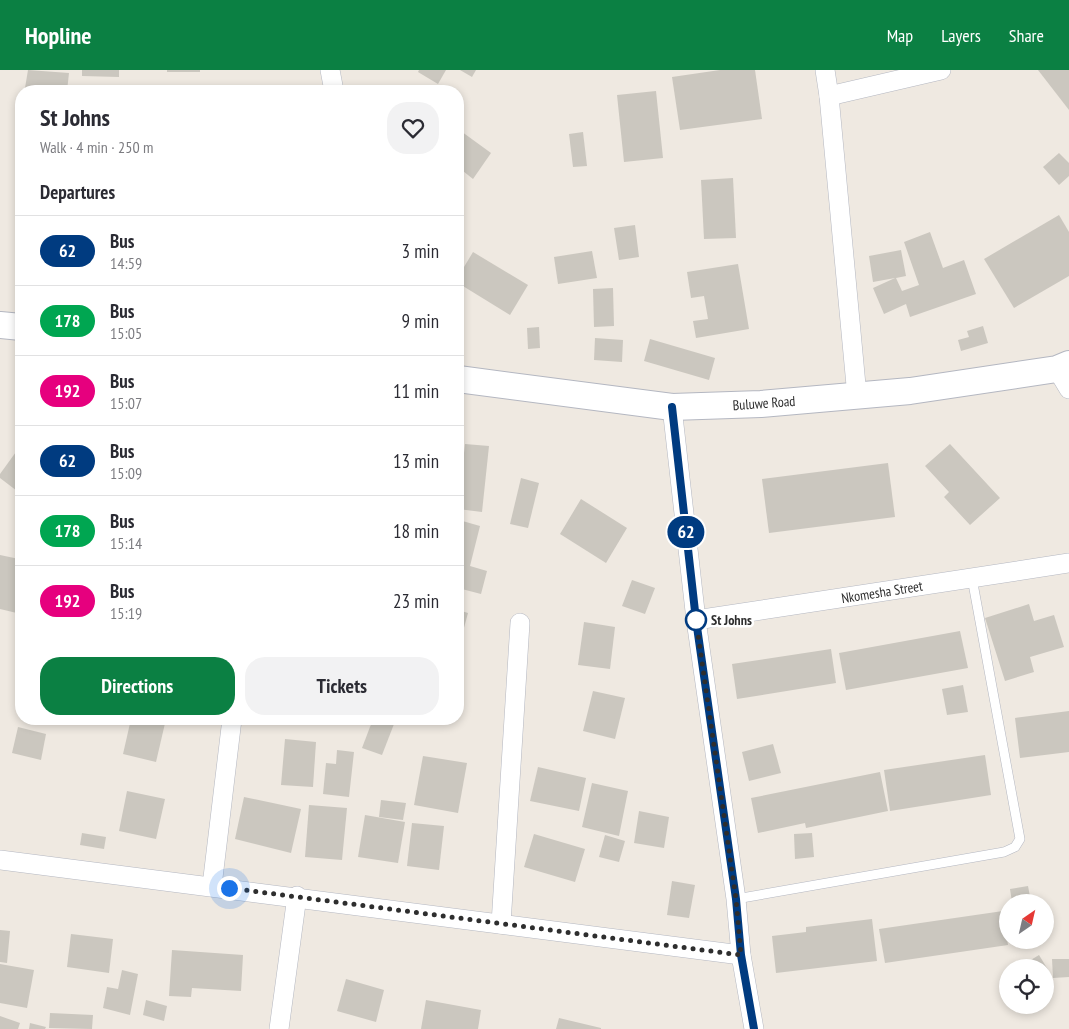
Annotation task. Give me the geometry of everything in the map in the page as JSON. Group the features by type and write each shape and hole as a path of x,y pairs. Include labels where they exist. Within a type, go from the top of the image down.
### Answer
{"street":[{"path":"330,70 333,85"},
{"path":"825,70 857,396"},
{"path":"829,96 941,70"},
{"path":"0,324 15,326"},
{"name":"Buluwe Road","path":"464,379 672,407 857,396 1065,374"},
{"path":"672,407 696,620 736,899 741,955 754,1029"},
{"name":"Nkomesha Street","path":"696,620 1069,563"},
{"path":"501,924 520,623"},
{"path":"212,886 231,725"},
{"path":"0,860 297,896 741,955"},
{"path":"279,1029 297,896"}],"lane":[{"path":"736,899 1004,852 1018,844 1020,839 972,578"}],"building":[{"path":"28,70 69,73 68,85 26,85"},
{"path":"82,70 119,70 119,77 82,76"},
{"path":"167,70 200,70 200,72 167,72"},
{"path":"419,70 446,70 438,84 418,72"},
{"path":"460,70 476,70 472,77"},
{"path":"720,70 755,70 762,119 680,130 672,77"},
{"path":"1038,70 1069,70 1069,110"},
{"path":"656,91 663,158 624,162 617,95"},
{"path":"583,132 587,166 573,167 569,134"},
{"path":"464,133 491,153 473,179 464,172"},
{"path":"1059,153 1069,163 1069,176 1059,185 1043,167"},
{"path":"733,178 736,238 704,239 701,180"},
{"path":"1059,215 1069,232 1069,276 1014,308 984,259"},
{"path":"635,225 639,257 619,260 614,228"},
{"path":"930,232 943,268 964,260 976,294 910,317 906,304 884,314 873,288 895,278 873,282 869,256 901,250 906,276 896,278 902,291 919,285 904,242"},
{"path":"592,251 597,278 558,284 554,257"},
{"path":"473,252 528,285 510,315 464,287 464,267"},
{"path":"738,264 749,329 696,338 693,321 708,319 704,296 691,298 687,272"},
{"path":"613,288 614,326 594,327 593,289"},
{"path":"983,326 988,343 961,351 958,340 969,337 967,331"},
{"path":"539,327 540,348 528,349 527,328"},
{"path":"595,338 623,340 622,362 594,360"},
{"path":"650,339 715,358 709,380 644,361"},
{"path":"465,444 489,446 482,512 464,510"},
{"path":"950,444 1000,498 970,525 944,497 949,492 925,466"},
{"path":"15,453 15,489 0,478 0,474"},
{"path":"888,463 895,517 769,533 762,479"},
{"path":"521,478 539,483 528,528 510,524"},
{"path":"581,499 627,528 606,563 560,534"},
{"path":"464,521 480,526 470,566 487,571 481,594 464,590"},
{"path":"0,555 15,558 15,613 0,609"},
{"path":"632,580 655,588 645,614 622,606"},
{"path":"1029,604 1034,621 1054,615 1064,647 1030,657 1034,672 1005,681 985,618"},
{"path":"464,612 468,613 464,628"},
{"path":"584,622 615,627 610,669 578,665"},
{"path":"960,631 968,668 846,690 839,653"},
{"path":"831,649 836,683 737,699 732,664"},
{"path":"963,685 968,712 947,715 942,689"},
{"path":"593,691 625,698 615,739 583,731"},
{"path":"1069,711 1069,752 1020,758 1015,718"},
{"path":"130,725 165,725 156,762 123,754"},
{"path":"371,725 394,725 382,755 362,748"},
{"path":"18,727 46,734 41,760 12,753"},
{"path":"285,739 316,742 313,787 281,785"},
{"path":"773,744 781,773 749,781 742,752"},
{"path":"337,750 354,752 349,797 323,794 326,763 336,764"},
{"path":"985,755 991,795 890,811 884,770"},
{"path":"423,756 467,763 458,813 414,805"},
{"path":"538,767 586,778 579,811 530,801"},
{"path":"880,772 888,811 806,828 805,823 758,833 751,798"},
{"path":"592,783 628,791 619,836 582,827"},
{"path":"127,791 165,799 156,839 119,831"},
{"path":"244,797 301,809 291,853 235,839"},
{"path":"381,800 406,803 403,820 379,817"},
{"path":"309,805 347,808 342,860 305,857"},
{"path":"639,811 669,817 664,848 634,843"},
{"path":"365,815 405,822 398,863 358,857"},
{"path":"412,823 444,826 439,870 407,866"},
{"path":"82,833 106,837 104,849 80,845"},
{"path":"812,833 814,857 795,859 794,834"},
{"path":"534,834 585,849 575,882 524,867"},
{"path":"605,835 625,841 619,862 599,857"},
{"path":"672,881 695,885 689,918 667,915"},
{"path":"1028,886 1030,894 1011,894 1010,889"},
{"path":"999,912 999,946 885,963 879,929"},
{"path":"872,919 877,961 776,973 772,936 806,932 806,927"},
{"path":"0,930 10,931 7,963 0,962"},
{"path":"71,934 113,939 109,973 67,967"},
{"path":"172,950 243,955 241,991 192,988 191,997 169,996"},
{"path":"1039,955 1041,959 1032,959"},
{"path":"1054,959 1069,959 1069,977 1054,978"},
{"path":"0,964 34,970 27,1008 0,1003"},
{"path":"122,970 138,974 130,1015 103,1008 107,987 118,989"},
{"path":"346,979 384,990 376,1022 337,1011"},
{"path":"146,1000 167,1006 164,1021 143,1015"},
{"path":"426,1000 481,1010 478,1029 421,1029"},
{"path":"50,1013 93,1015 92,1029 49,1028"},
{"path":"0,1016 20,1023 18,1029 0,1029"},
{"path":"559,1018 601,1028 601,1029 556,1029"},
{"path":"30,1023 46,1027 45,1029 29,1029"}],"bus line":[{"name":"62","path":"672,407 696,620 736,899 741,955 754,1029"}],"place":[{"name":"St Johns","path":"696,620"}],"route":[{"path":"229,888 741,955 736,899 696,620"}]}
